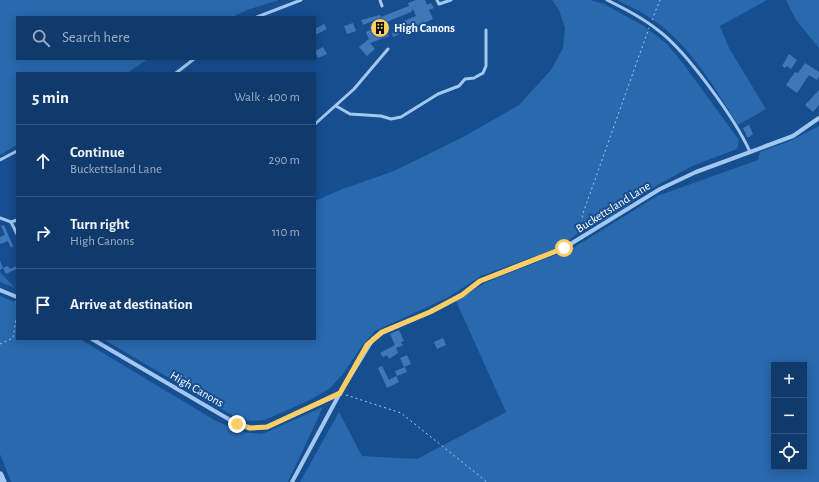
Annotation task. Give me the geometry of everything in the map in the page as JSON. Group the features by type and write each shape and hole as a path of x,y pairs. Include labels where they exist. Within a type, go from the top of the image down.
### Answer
{"street":[{"name":"Buckettsland Lane","path":"292,482 367,345 382,332 430,312 462,295 480,281 564,248 660,190 696,172 793,136 819,118"},
{"path":"0,290 16,297"},
{"name":"High Canons","path":"94,340 237,424 250,428 267,427 340,393"},
{"path":"0,475 3,482"}],"lane":[{"path":"261,16 302,0"},
{"path":"380,0 382,6"},
{"path":"438,0 439,4 451,0"},
{"path":"607,0 650,24 672,42 684,55 719,102 745,140 750,152"},
{"path":"336,106 350,114 381,116 391,119 401,117 438,94 459,86 465,79 474,78 483,73 486,66 486,30"},
{"path":"316,123 354,89 388,49"},
{"path":"177,72 193,60"},
{"path":"0,160 16,152"},
{"path":"0,218 12,222 16,220"},
{"path":"12,222 16,232"}],"path":[{"path":"591,232 582,216 650,24 660,0"},
{"path":"0,344 12,338 16,318"},
{"path":"340,393 401,413 487,482"}],"shaded area":[{"path":"0,0 279,0 247,10 234,16 16,16 16,60 146,60 128,72 16,72 16,146 0,155"},
{"path":"552,0 590,0 604,4 644,26 667,44 682,62 739,140 737,149 692,166 656,186 610,217 578,233 560,247 481,276 447,298 375,331 361,347 343,374 329,389 310,400 265,420 250,421 230,414 105,340 316,340 316,201 340,190 394,171 463,137 519,105 551,70 563,48 565,28 559,10"},
{"path":"617,0 767,0 720,26 729,48 766,109 738,125 705,74 686,49 664,28 653,20"},
{"path":"786,0 819,0 819,48 796,20"},
{"path":"819,126 819,482 300,482 339,412 362,456 417,459 506,412 456,301 485,283 573,248 657,196 758,160 760,152 790,141"},
{"path":"0,272 15,288 0,282"},
{"path":"0,296 16,303 16,340 82,340 216,421 242,432 262,434 323,407 288,482 11,482 0,454"}],"building":[{"name":"High Canons","path":"416,0 425,0 427,5 431,3 434,8 429,10 433,19 393,37 392,33 400,30 397,24 416,16 413,9 411,12 384,23 389,36 370,43 375,49 367,56 359,47 369,39 366,32 378,27 375,20 363,25 361,20 380,15 381,17 409,6 408,3"},
{"path":"353,23 356,31 347,34 344,26"},
{"path":"324,24 327,29 316,34 316,28"},
{"path":"323,47 327,54 318,58 316,50"},
{"path":"789,54 797,60 791,69 787,66 785,68 782,66"},
{"path":"805,63 819,72 819,76 817,80 809,75 797,93 786,85 795,72 798,73"},
{"path":"819,90 819,105 813,112 805,105"},
{"path":"749,125 753,134 747,137 743,128"},
{"path":"4,225 13,246 11,248 8,241 1,244 0,243 0,237 5,235 1,226"},
{"path":"0,261 3,268 0,270"},
{"path":"8,266 10,269 16,266 16,269 6,274 3,268"},
{"path":"399,330 404,341 401,342 403,345 396,348 398,353 389,359 387,355 383,357 380,353 395,345 390,334"},
{"path":"443,338 446,345 437,349 434,342"},
{"path":"407,355 411,364 404,367 400,358"},
{"path":"382,366 389,380 396,376 399,382 387,388 378,368"},
{"path":"405,367 407,372 397,376 395,371"}],"place":[{"name":"High Canons","path":"380,28"}],"route":[{"path":"237,424 250,428 267,427 340,393 367,345 382,332 430,312 462,295 480,281 490,276 564,248"}]}
